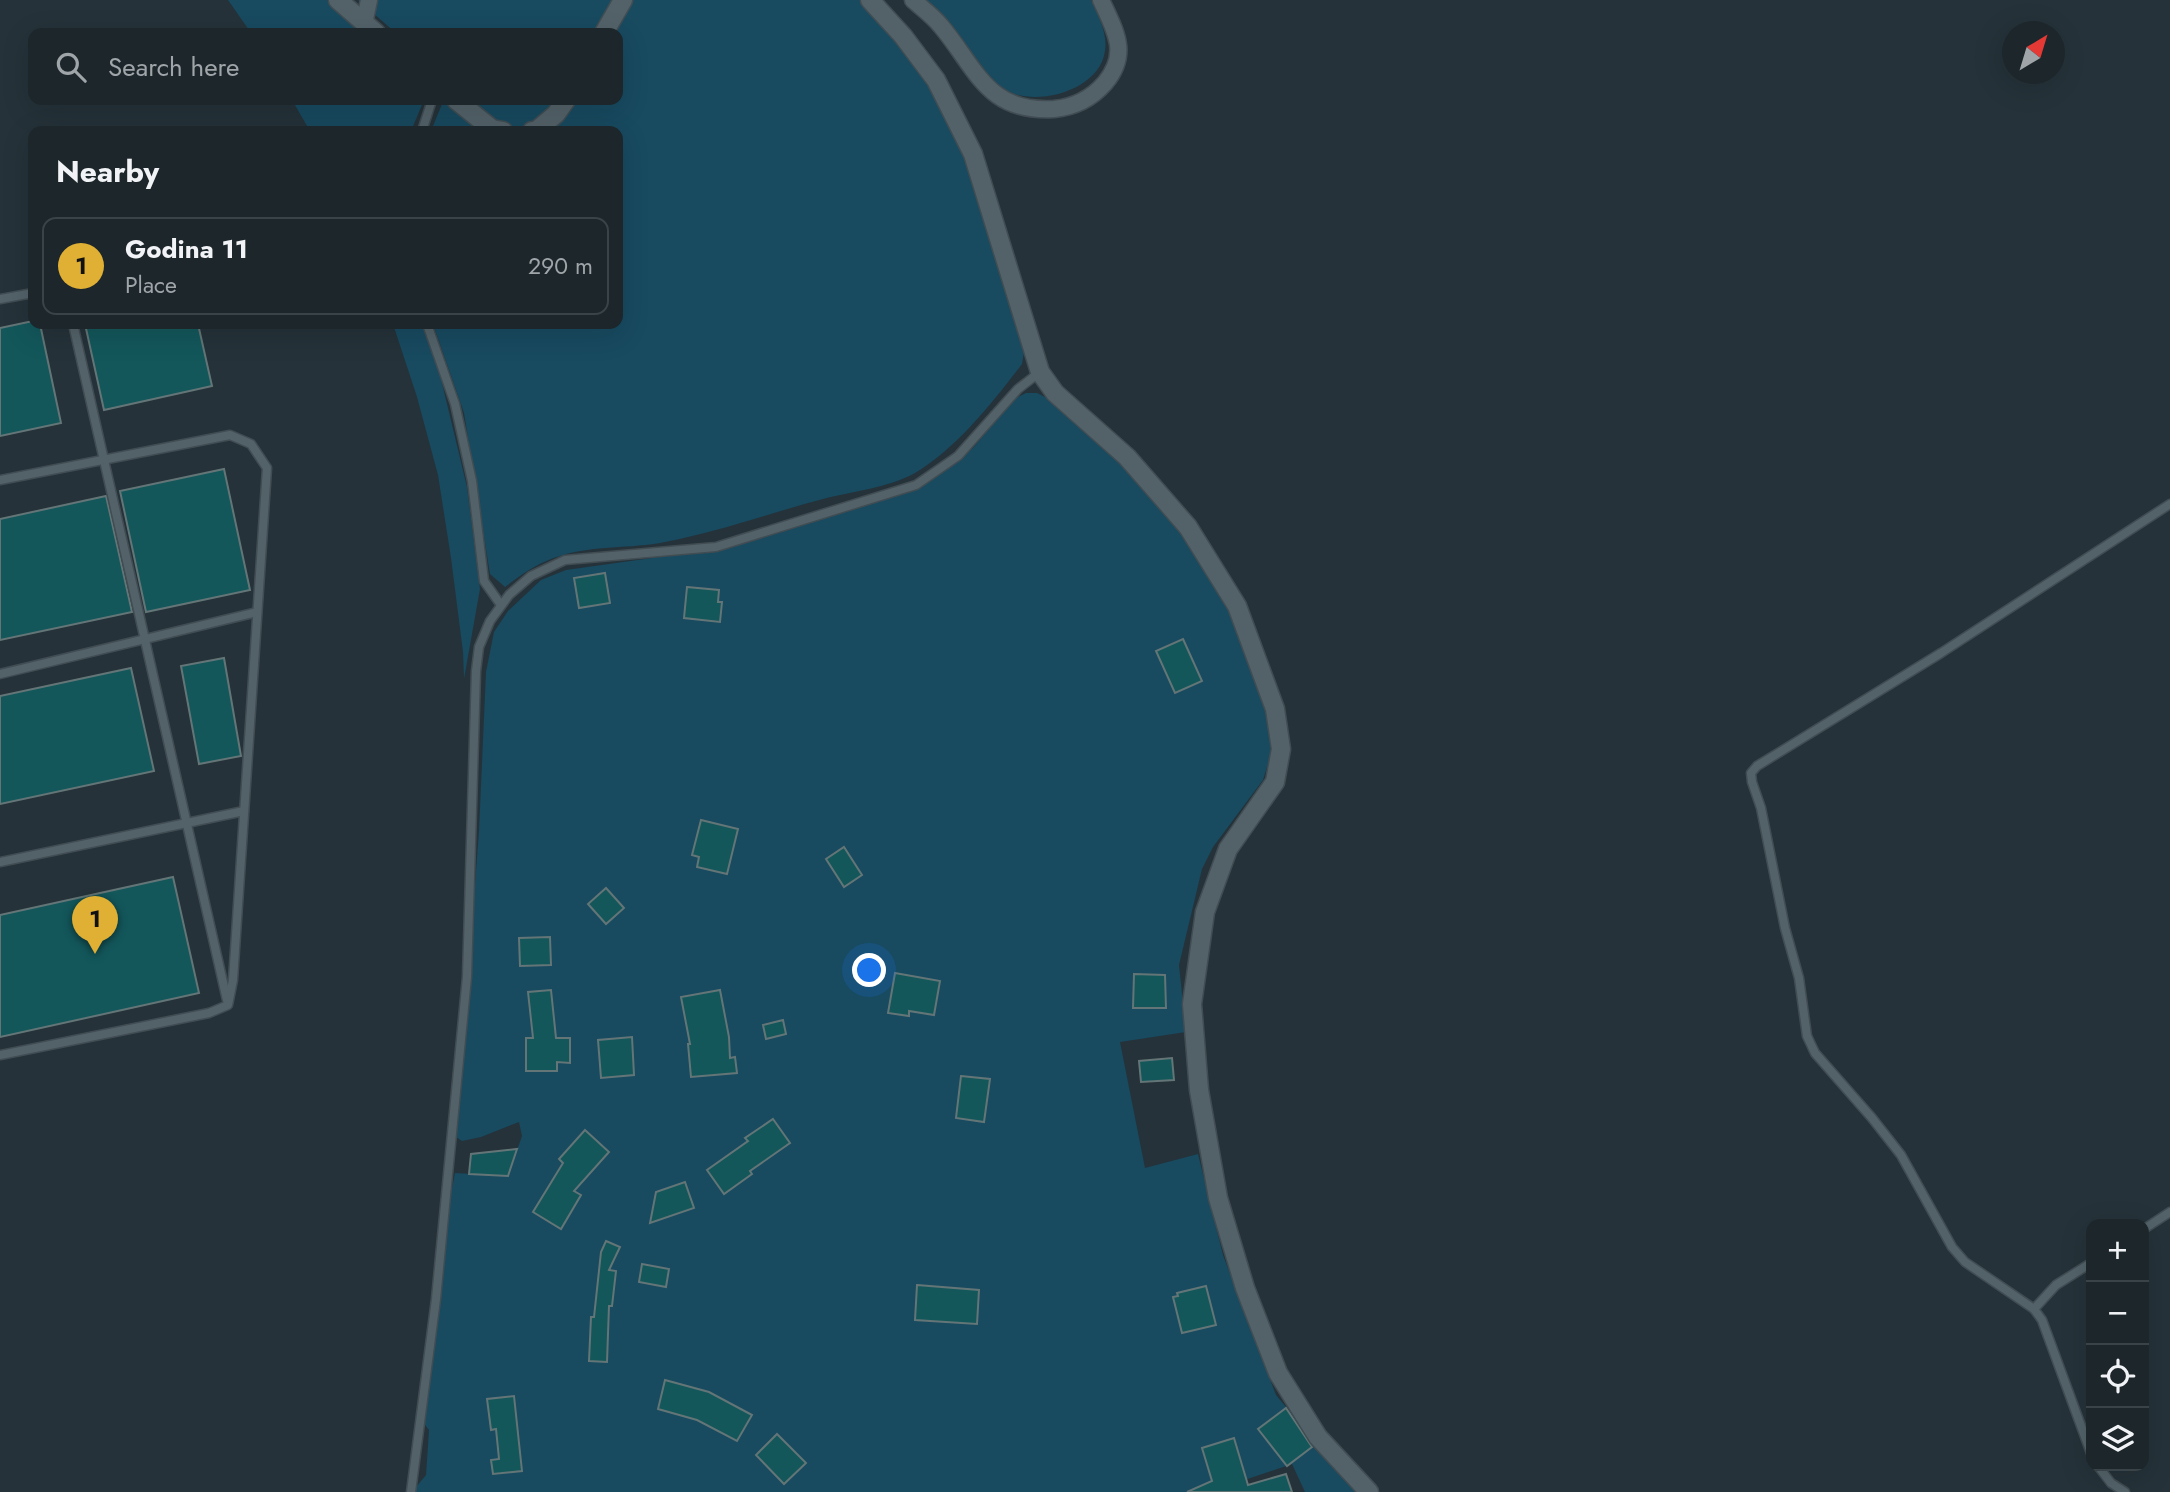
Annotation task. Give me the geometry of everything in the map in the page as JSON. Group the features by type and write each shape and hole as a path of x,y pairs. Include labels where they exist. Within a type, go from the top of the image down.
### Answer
{"street":[{"path":"338,0 369,28"},
{"path":"369,0 370,28"},
{"path":"607,28 623,0"},
{"path":"870,0 903,36 936,80 973,153 1040,372 1055,393 1127,457 1188,527 1237,606 1276,709 1281,749 1275,782 1228,849 1205,912 1192,1004 1199,1090 1218,1198 1245,1288 1278,1373 1318,1437 1369,1492"},
{"path":"913,0 939,24 996,96 1023,108 1061,108 1075,105 1100,88 1117,66 1120,53 1113,26 1101,0"},
{"path":"462,105 488,126"},
{"path":"542,126 562,105"}],"lane":[{"path":"424,126 430,105"},
{"path":"0,299 28,294"},
{"path":"74,329 228,1005"},
{"path":"429,329 454,404 469,468 484,581 501,606"},
{"path":"411,1492 436,1299 467,977 476,671 479,647 490,621 531,576 565,560 716,547 916,485 958,456 1018,389 1040,372"},
{"path":"0,480 230,435 251,444 267,468 233,980 228,1005"},
{"path":"2086,1439 2042,1320 2034,1309 1965,1262 1951,1247 1901,1155 1815,1053 1807,1036 1800,978 1785,928 1761,808 1751,773 1757,765 1941,653 2170,504"},
{"path":"0,674 257,612"},
{"path":"0,862 244,811"},
{"path":"0,1055 209,1013 228,1005"},
{"path":"2149,1226 2170,1212"},
{"path":"2034,1309 2056,1285 2086,1266"},
{"path":"2102,1471 2111,1483 2125,1492"}],"shaded area":[{"path":"228,0 327,0 358,28 248,28"},
{"path":"358,0 864,0 918,57 960,131 1024,352 1022,364 960,437 931,462 905,478 685,538 573,553 538,565 505,587 490,574 464,413 435,329 623,329 623,126 433,126 442,105 623,105 623,28 390,28"},
{"path":"922,0 1091,0 1104,31 1106,44 1101,65 1092,76 1066,92 1035,97 1007,91 992,80"},
{"path":"295,105 422,105 413,126 307,126"},
{"path":"395,329 423,329 435,354 467,487 480,589 464,679 463,652 438,475"},
{"path":"1026,393 1037,393 1049,399 1114,454 1194,547 1222,592 1264,708 1271,735 1270,758 1263,780 1213,847 1202,869 1179,965 1186,1032 1120,1042 1145,1168 1198,1154 1223,1255 1276,1395 1330,1460 1363,1492 1305,1492 1292,1464 1209,1492 416,1492 416,1487 426,1475 429,1430 422,1421 441,1200 451,1193 455,1173 508,1176 522,1136 519,1122 481,1137 462,1141 456,1137 479,831 486,672 494,632 508,611 541,580 566,570 716,549 920,487 973,448 1014,399"}],"building":[{"path":"28,322 28,329 41,329 61,423 0,436 0,328"},
{"path":"86,329 199,329 212,386 104,410"},
{"path":"224,469 250,590 146,612 120,491"},
{"path":"106,496 132,612 0,640 0,519"},
{"path":"605,573 610,603 579,608 574,578"},
{"path":"687,587 719,590 718,602 722,602 720,622 684,618"},
{"path":"1183,639 1202,681 1175,693 1156,651"},
{"path":"224,658 241,756 199,764 181,666"},
{"path":"131,668 154,771 0,804 0,696"},
{"path":"701,820 738,829 727,874 697,867 699,857 692,855"},
{"path":"844,847 862,875 844,887 826,859"},
{"path":"173,877 199,993 0,1037 0,915"},
{"path":"606,888 624,908 606,924 588,904"},
{"path":"550,937 551,965 520,966 519,938"},
{"path":"895,973 940,981 934,1015 909,1011 909,1016 888,1013"},
{"path":"1134,974 1165,975 1166,1008 1133,1008"},
{"path":"551,990 556,1038 570,1038 570,1063 557,1062 557,1071 526,1071 526,1038 533,1038 528,992"},
{"path":"720,990 730,1058 735,1057 737,1073 691,1077 690,1044 681,997"},
{"path":"783,1020 786,1034 766,1039 763,1025"},
{"path":"632,1037 634,1075 601,1078 598,1040"},
{"path":"1172,1058 1174,1080 1141,1082 1139,1061"},
{"path":"961,1076 990,1079 984,1122 956,1118"},
{"path":"773,1119 790,1143 750,1171 752,1174 724,1194 707,1170 748,1141 745,1138"},
{"path":"585,1130 609,1152 574,1191 581,1195 561,1229 533,1212 563,1163 559,1159"},
{"path":"517,1149 508,1176 469,1174 471,1154"},
{"path":"685,1182 694,1208 650,1223 656,1192"},
{"path":"606,1241 620,1247 609,1270 616,1271 612,1306 609,1306 607,1362 589,1361 591,1317 594,1317 601,1252"},
{"path":"642,1264 669,1269 666,1287 639,1282"},
{"path":"917,1285 979,1290 977,1324 915,1320"},
{"path":"1206,1286 1216,1325 1182,1333 1173,1297 1178,1296 1177,1293"},
{"path":"665,1380 709,1392 752,1415 737,1441 697,1420 658,1409"},
{"path":"514,1396 522,1471 493,1474 491,1460 499,1459 496,1429 491,1430 487,1399"},
{"path":"1286,1408 1312,1447 1287,1466 1258,1429"},
{"path":"777,1434 806,1463 784,1484 756,1455"},
{"path":"1234,1438 1248,1485 1286,1474 1292,1492 1187,1492 1212,1481 1202,1448"}],"place":[{"name":"Godina 11","path":"95,954"}]}
